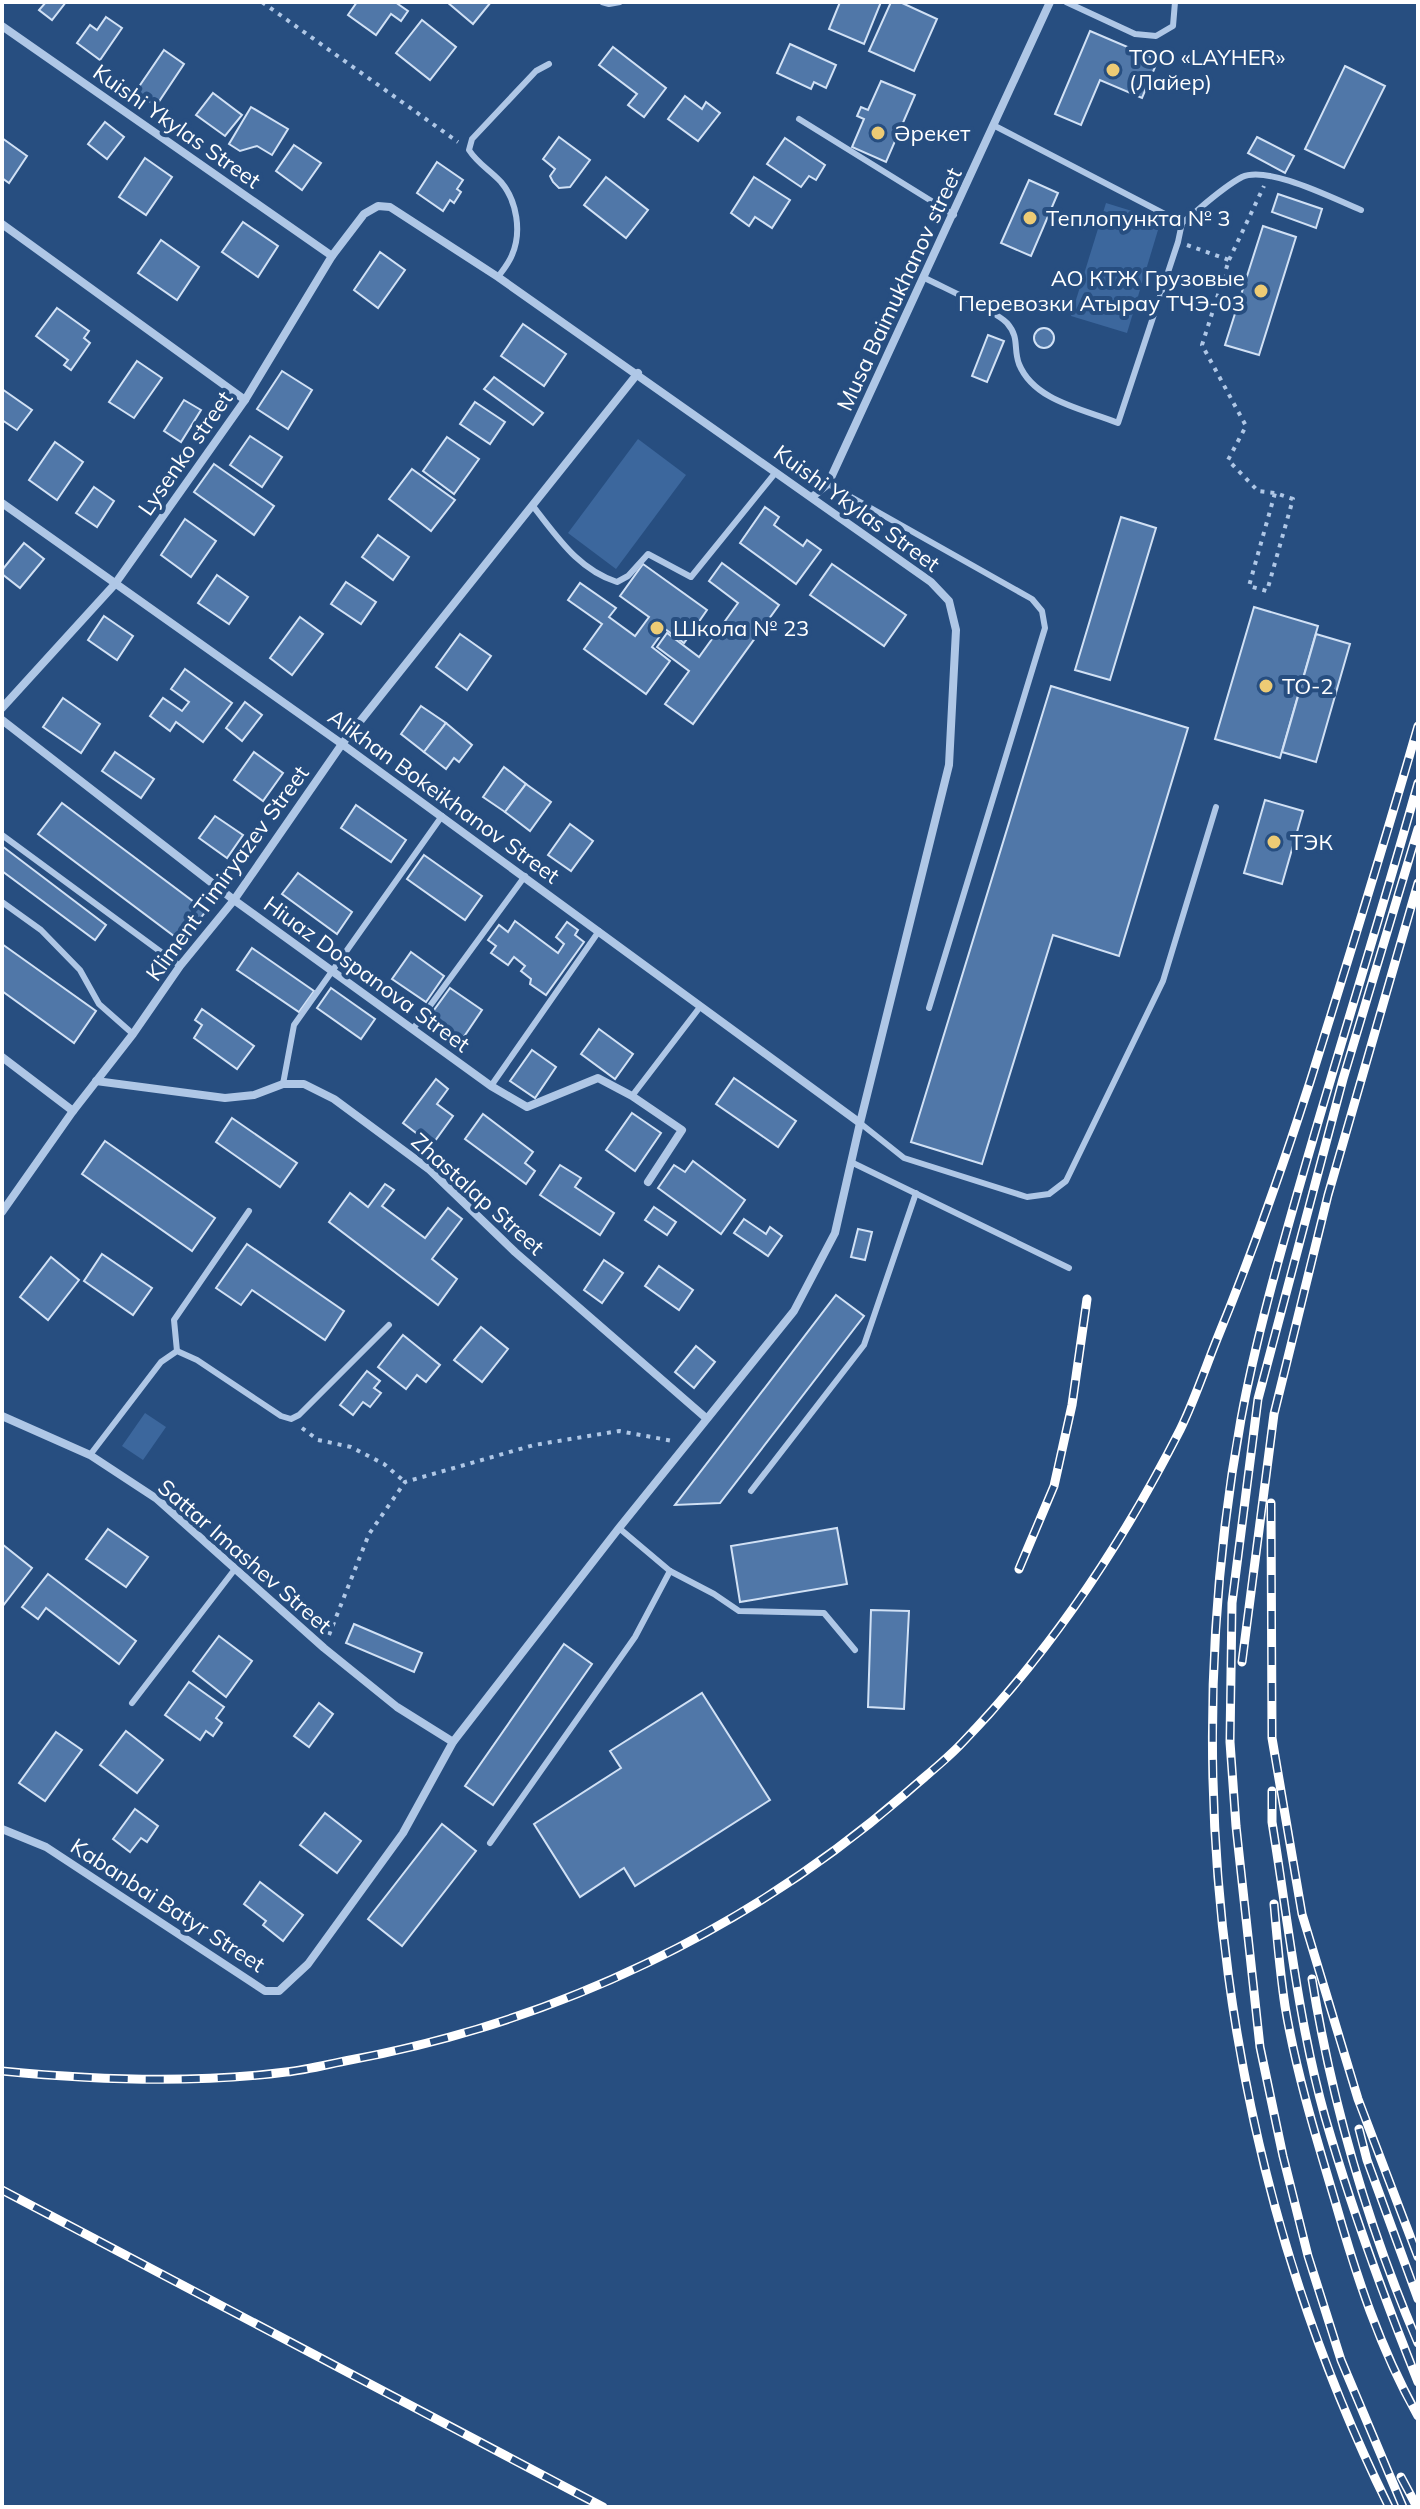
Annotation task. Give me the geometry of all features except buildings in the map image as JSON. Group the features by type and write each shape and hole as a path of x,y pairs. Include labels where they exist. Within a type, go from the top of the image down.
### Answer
{"street":[{"name":"Musa Baimukhanov street","path":"812,497 828,484 1050,2"},
{"name":"Kuishi Ykylas Street","path":"2,26 332,256"},
{"name":"Kuishi Ykylas Street","path":"378,206 390,207 498,277 931,582 949,601 956,630 949,765 835,1233 794,1311 619,1528"},
{"name":"Lysenko street","path":"2,708 115,584 245,400 332,256 364,214 378,206"},
{"path":"2,224 245,400"},
{"name":"Kliment Timiryazev Street","path":"2,1212 180,966 234,900 342,744 638,373"},
{"name":"Alikhan Bokeikhanov Street","path":"2,503 442,816 860,1123"},
{"name":"Hiuaz Dospanova Street","path":"2,720 234,900 491,1086 527,1107 598,1078 632,1096 682,1130 648,1182"},
{"path":"2,1057 73,1111"},
{"path":"96,1081 225,1098 254,1095 283,1084"},
{"name":"Zhastalap Street","path":"283,1084 304,1084 334,1099 430,1170 515,1252 706,1418"},
{"name":"Sattar Imashev Street","path":"2,1416 90,1455 157,1499 324,1648 397,1707 453,1742"},
{"name":"Kabanbai Batyr Street","path":"2,1829 46,1847 265,1991 279,1991 308,1964 403,1833 453,1742 619,1528"}],"lane":[{"path":"602,2 620,2"},
{"path":"1066,2 1135,34 1156,36 1173,26 1175,2"},
{"path":"498,277 513,254 517,230 514,204 501,182 477,163 469,150 472,139 536,71 549,64"},
{"path":"799,119 954,215"},
{"path":"995,126 1182,223"},
{"path":"925,278 1005,321 1016,337 1017,359 1025,376 1041,393 1118,423 1182,223 1240,178 1252,174 1269,174 1361,210"},
{"path":"532,505 580,564 606,578 617,582 628,576 648,554 691,577 776,472"},
{"path":"828,484 1032,599 1042,611 1045,628 929,1008"},
{"path":"860,1123 904,1158 1027,1197 1049,1194 1066,1181 1163,981 1216,807"},
{"path":"283,1084 294,1025 442,816"},
{"path":"2,835 180,966"},
{"path":"413,1029 525,876"},
{"path":"2,902 50,940 80,970 99,1004 133,1034"},
{"path":"491,1086 599,930"},
{"path":"632,1096 700,1007"},
{"path":"853,1163 1069,1268"},
{"path":"751,1491 864,1345 916,1193"},
{"path":"177,1351 174,1320 249,1211"},
{"path":"177,1351 197,1360 281,1416 291,1419 299,1415 389,1325"},
{"path":"90,1455 161,1362 177,1351"},
{"path":"619,1528 670,1571 739,1611 824,1613 855,1650"},
{"path":"132,1703 235,1569"},
{"path":"490,1843 635,1637 670,1571"}],"path":[{"path":"262,2 469,150"},
{"path":"1269,174 1229,260 1202,345 1246,426 1228,460 1258,491 1275,493 1293,499 1267,591 1249,586 1275,493"},
{"path":"1178,242 1229,260"},
{"path":"291,1419 318,1440 351,1447 384,1464 405,1482"},
{"path":"324,1648 369,1534 405,1482 534,1445 619,1431 687,1443"}],"shaded area":[{"path":"1106,203 1161,220 1127,333 1071,316"},
{"path":"638,439 686,475 616,569 568,533"},
{"path":"145,1413 166,1427 143,1460 122,1446"}],"railway":[{"path":"2,2071 144,2079 251,2076 350,2060 501,2022 646,1964 781,1888 844,1843 955,1750 995,1708 1083,1595 1134,1514 1185,1419 1289,1147 1418,726"},
{"path":"1389,2507 1333,2380 1287,2248 1252,2113 1228,1975 1215,1836 1213,1697 1222,1557 1241,1419 1254,1358 1293,1207 1418,783"},
{"path":"1403,2507 1341,2360 1308,2256 1283,2156 1260,2047 1230,1742 1232,1603 1258,1399 1343,1079 1418,829"},
{"path":"1242,1662 1274,1414 1328,1195 1418,883"},
{"path":"1019,1569 1054,1486 1072,1405 1087,1299"},
{"path":"1271,1503 1272,1738 1302,1914 1358,2099 1418,2257"},
{"path":"1272,1791 1272,1822 1316,2081 1357,2217 1418,2382"},
{"path":"1274,1904 1285,2006 1314,2129 1370,2311 1392,2365 1418,2416"},
{"path":"1312,1979 1330,2072 1354,2164 1383,2254 1418,2343"},
{"path":"1359,2129 1367,2160 1418,2299"},
{"path":"2,2190 603,2507"},
{"path":"1401,2477 1417,2507"}],"place":[{"name":"ТОО «LAYHER» (Лайер)","path":"1113,70"},
{"name":"Әрекет","path":"878,133"},
{"name":"Теплопункта № 3","path":"1030,218"},
{"name":"АО КТЖ Грузовые Перевозки Атырау ТЧЭ-03","path":"1261,291"},
{"name":"Школа № 23","path":"657,628"},
{"name":"ТО-2","path":"1266,686"},
{"name":"ТЭК","path":"1274,842"}]}
